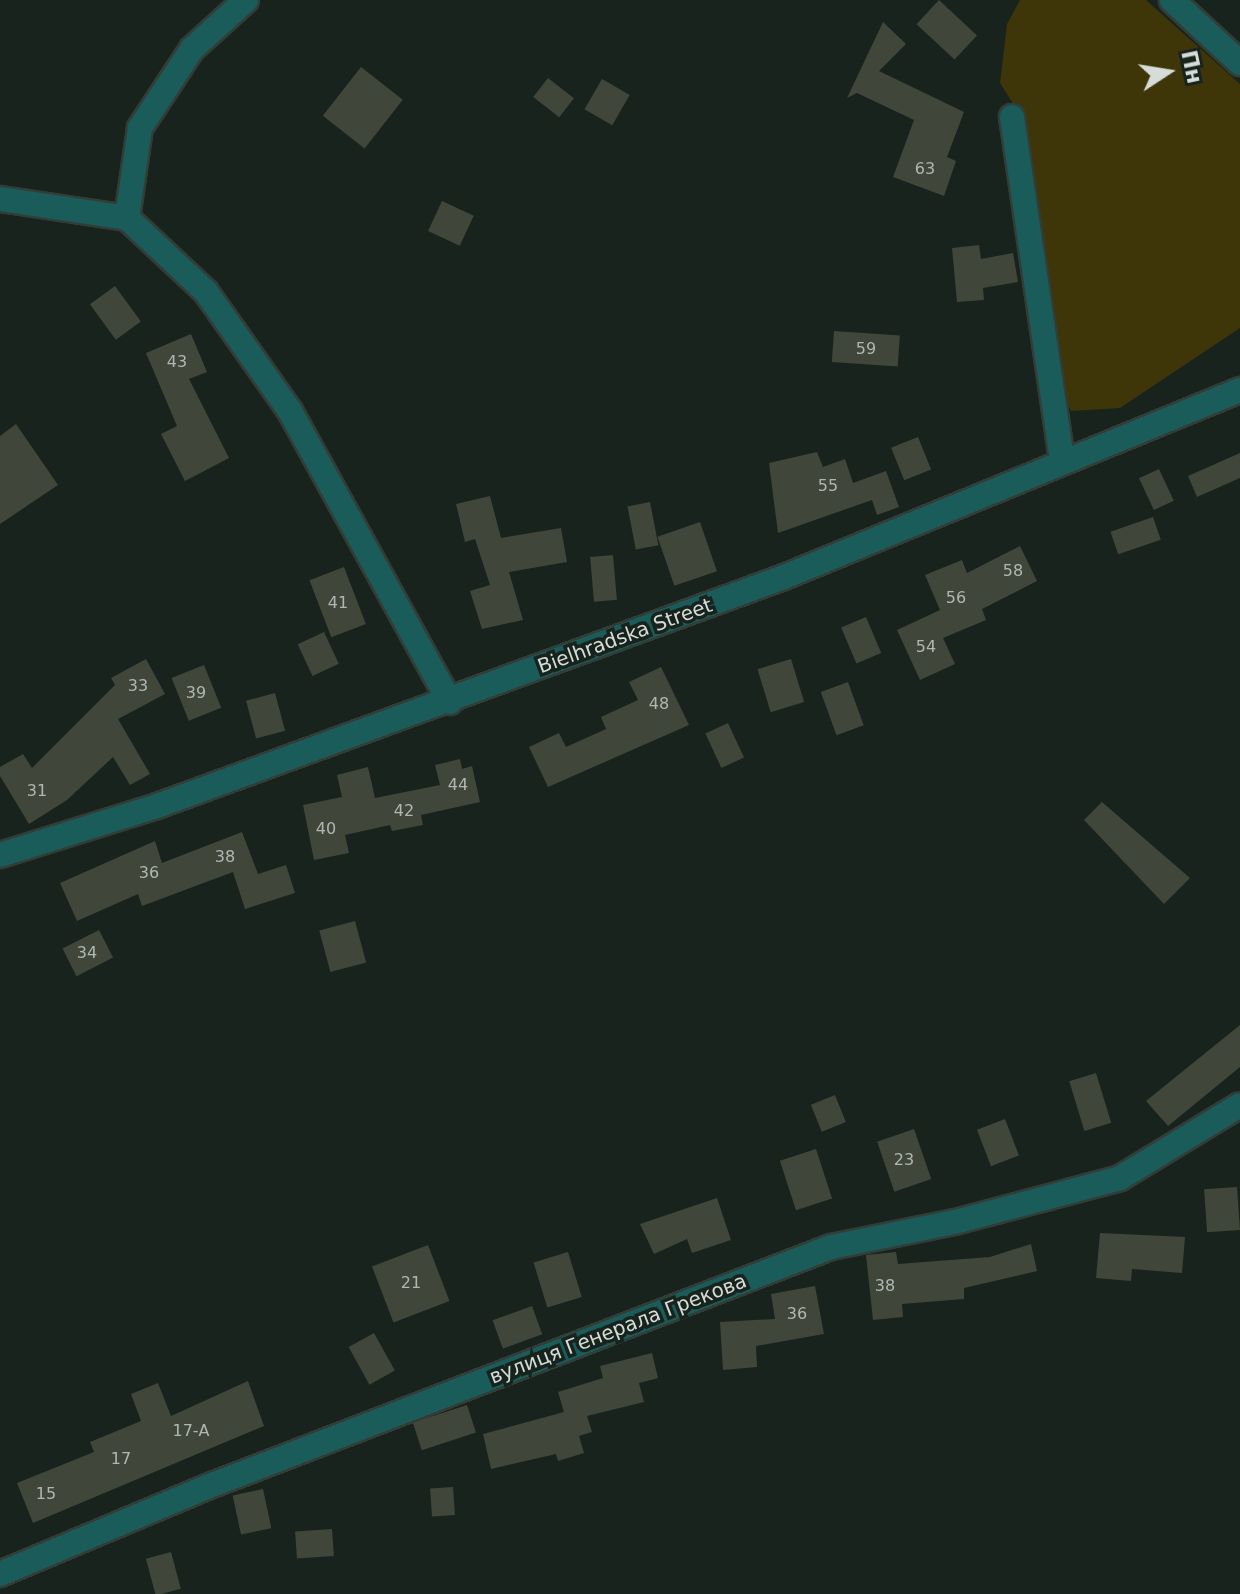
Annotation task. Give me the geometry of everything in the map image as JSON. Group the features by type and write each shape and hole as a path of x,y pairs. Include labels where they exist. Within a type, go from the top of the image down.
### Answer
{"street":[{"path":"127,218 140,128 192,49 246,0"},
{"path":"1172,0 1240,63"},
{"path":"1012,117 1062,461"},
{"path":"0,199 127,218 206,292 290,411 450,702"},
{"name":"Bielhradska Street","path":"0,855 157,806 450,702 796,572 1240,390"},
{"name":"вулиця Генерала Грекова","path":"0,1574 212,1485 831,1247 955,1222 1120,1178 1240,1105"}],"shaded area":[{"path":"1020,0 1146,0 1240,84 1240,328 1120,408 1071,411 1057,381 1026,124 1000,83 1007,24"}],"building":[{"path":"939,0 977,35 955,60 916,24"},
{"path":"883,22 906,44 879,71 964,112 947,157 956,161 944,196 893,177 914,120 857,93 847,98"},
{"path":"361,67 403,100 365,148 323,116"},
{"path":"548,78 574,98 559,117 533,97"},
{"path":"602,79 630,95 612,125 584,109"},
{"path":"442,201 474,216 460,246 428,231"},
{"path":"979,245 981,259 1013,253 1018,282 983,288 984,300 957,302 952,248"},
{"path":"115,286 141,322 116,340 90,304"},
{"path":"834,331 900,336 898,367 832,362"},
{"path":"191,334 207,372 189,379 229,458 185,481 161,434 177,426 146,353"},
{"path":"16,424 58,485 0,524 0,436"},
{"path":"918,437 931,469 904,480 891,448"},
{"path":"817,452 823,467 845,459 853,483 886,471 899,507 877,515 872,500 778,533 769,463"},
{"path":"1240,453 1240,478 1197,497 1188,476"},
{"path":"1159,469 1174,501 1154,510 1139,478"},
{"path":"490,496 501,538 561,528 567,562 509,572 523,620 482,629 470,591 490,585 475,539 465,542 456,504"},
{"path":"650,502 658,545 636,550 627,506"},
{"path":"1153,517 1161,540 1118,554 1110,532"},
{"path":"700,522 717,571 674,586 657,537"},
{"path":"1020,546 1037,581 982,609 986,620 943,638 955,664 920,680 897,630 940,610 925,575 962,560 967,573"},
{"path":"613,555 617,600 594,602 590,557"},
{"path":"344,567 366,624 331,637 309,580"},
{"path":"866,617 881,653 856,663 841,628"},
{"path":"324,632 339,664 313,676 298,644"},
{"path":"146,659 165,694 118,719 150,774 130,785 113,757 67,800 29,824 0,776 0,767 23,754 32,768 115,685 111,678"},
{"path":"791,659 804,702 771,712 758,669"},
{"path":"204,665 221,708 189,721 172,678"},
{"path":"661,667 689,725 548,787 529,747 559,733 566,747 606,729 601,717 638,700 629,682"},
{"path":"848,682 864,725 836,735 821,692"},
{"path":"275,693 285,731 256,738 246,701"},
{"path":"728,723 744,757 721,768 705,734"},
{"path":"460,759 462,769 472,766 480,802 421,815 423,825 392,831 390,825 345,835 349,853 314,860 303,805 342,797 337,775 368,767 375,798 440,785 435,765"},
{"path":"1102,802 1190,878 1164,904 1084,820"},
{"path":"242,832 258,874 286,865 295,893 245,909 233,872 142,906 138,894 77,921 60,883 155,841 162,863"},
{"path":"355,921 366,963 330,972 319,931"},
{"path":"99,930 113,958 77,976 62,949"},
{"path":"1240,1025 1240,1067 1168,1126 1146,1101"},
{"path":"1096,1073 1111,1123 1084,1131 1069,1081"},
{"path":"835,1095 846,1122 822,1132 811,1105"},
{"path":"1005,1119 1019,1155 991,1166 977,1130"},
{"path":"914,1129 931,1179 894,1192 877,1142"},
{"path":"816,1149 832,1198 796,1210 780,1161"},
{"path":"1237,1187 1240,1230 1207,1232 1204,1189"},
{"path":"717,1198 731,1240 692,1253 687,1239 654,1254 640,1224"},
{"path":"1100,1233 1185,1237 1182,1273 1132,1269 1131,1281 1096,1278"},
{"path":"1031,1244 1037,1271 964,1288 964,1299 902,1304 903,1317 873,1320 866,1255 896,1252 898,1264 990,1257"},
{"path":"428,1245 450,1301 393,1323 372,1267"},
{"path":"568,1252 582,1297 547,1307 534,1263"},
{"path":"815,1286 824,1334 756,1346 757,1367 723,1370 720,1322 775,1319 771,1294"},
{"path":"532,1306 542,1334 503,1349 493,1320"},
{"path":"374,1333 395,1371 369,1385 349,1347"},
{"path":"652,1353 658,1378 639,1383 644,1402 587,1416 592,1432 579,1436 584,1453 558,1461 556,1454 491,1469 483,1434 564,1412 558,1392 603,1378 600,1366"},
{"path":"248,1381 264,1426 33,1523 17,1483 94,1452 90,1442 141,1421 131,1394 158,1383 171,1416"},
{"path":"467,1405 476,1433 422,1450 413,1423"},
{"path":"453,1487 455,1515 432,1517 430,1489"},
{"path":"263,1489 271,1528 241,1535 233,1495"},
{"path":"332,1529 334,1556 297,1559 295,1532"},
{"path":"171,1552 181,1589 155,1594 146,1559"}]}
